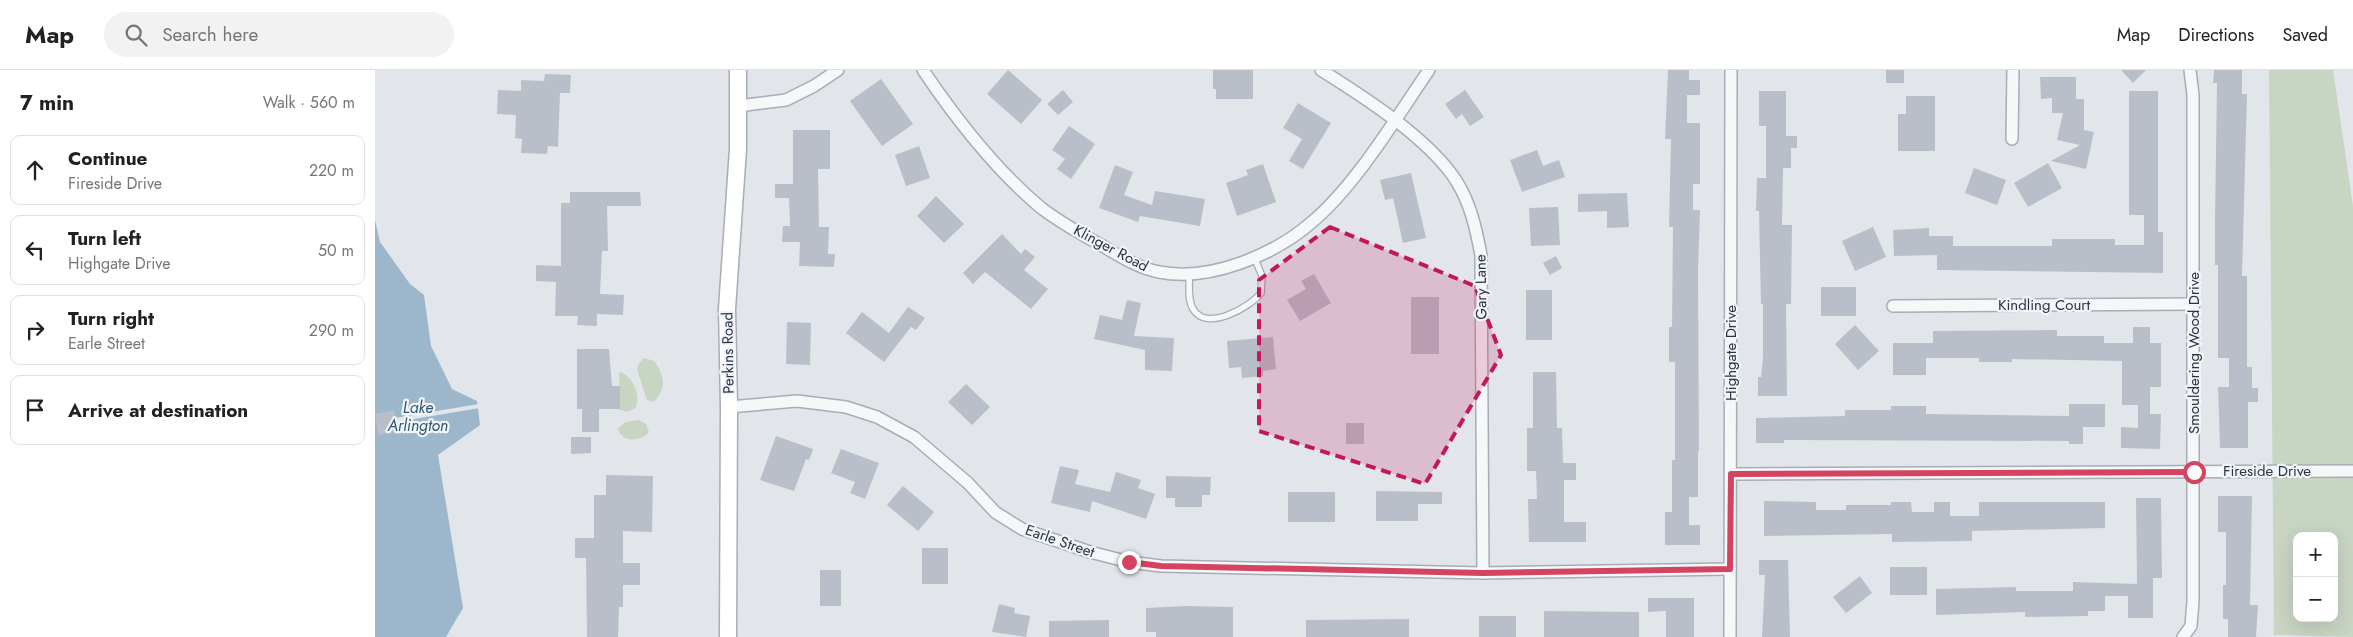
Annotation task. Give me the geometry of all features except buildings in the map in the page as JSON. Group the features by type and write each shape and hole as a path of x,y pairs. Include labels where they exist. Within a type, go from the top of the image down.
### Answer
{"main road":[{"name":"Perkins Road","path":"728,637 729,407 727,309 737,149 738,70"}],"street":[{"path":"738,106 786,100 838,70"},
{"name":"Klinger Road","path":"923,70 997,167 1041,208 1138,266 1160,272 1189,274 1255,259 1285,243 1313,222 1337,197 1429,70"},
{"name":"Gary Lane","path":"1321,70 1351,89 1424,144 1457,182 1475,220 1481,255 1483,573"},
{"name":"Highgate Drive","path":"1730,637 1731,70"},
{"path":"2012,139 2013,70"},
{"name":"Smouldering Wood Drive","path":"2185,636 2191,626 2193,601 2193,95 2190,70"},
{"name":"Kindling Court","path":"1893,306 2194,304"},
{"name":"Earle Street","path":"729,407 797,401 846,407 877,417 914,437 968,483 995,512 1022,529 1090,552 1129,562 1161,566 1483,573 1730,569"},
{"name":"Fireside Drive","path":"1731,474 2353,471"}],"lane":[{"path":"1189,274 1190,303 1193,310 1199,315 1223,318 1232,314 1261,293 1262,276 1255,259"}],"highlighted area":[{"path":"1330,227 1475,286 1501,355 1425,484 1259,431 1259,280"}],"green space":[{"path":"2269,70 2333,70 2353,206 2353,637 2274,635"},
{"path":"644,358 654,361 662,377 661,392 653,402 647,400 637,370 638,365"},
{"path":"619,372 628,377 637,392 638,398 635,408 627,412 617,409 620,409"},
{"path":"639,420 646,424 649,432 641,438 627,438 620,433 618,428 626,422"}],"water":[{"name":"Lake Arlington","path":"375,220 380,242 410,284 424,295 431,346 452,389 477,401 480,425 438,455 463,608 446,637 375,637"}],"pier":[{"path":"479,404 480,408 396,422 395,418"}],"route":[{"path":"1129,562 1161,566 1483,573 1730,569 1731,474 2194,472"}]}
